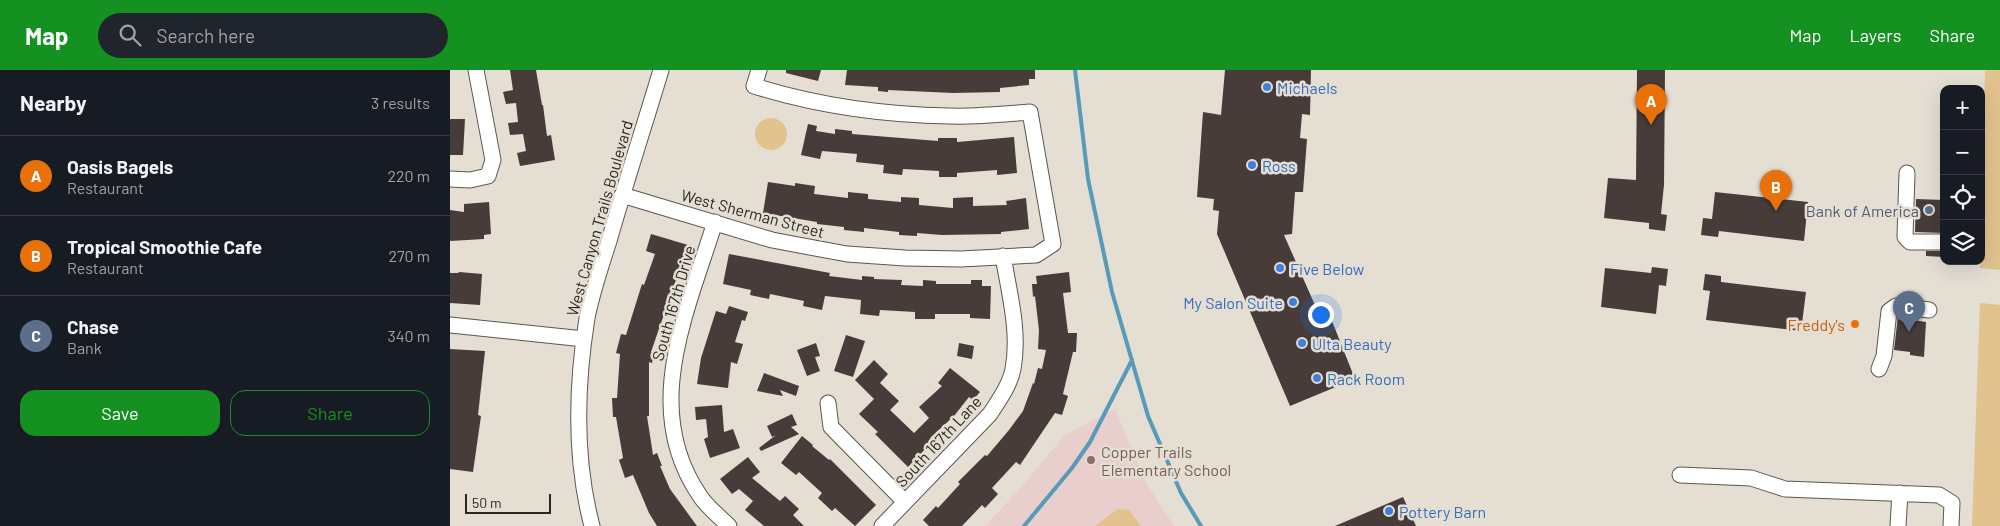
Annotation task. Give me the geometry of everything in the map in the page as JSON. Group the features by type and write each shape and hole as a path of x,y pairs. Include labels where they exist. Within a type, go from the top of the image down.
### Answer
{"street":[{"path":"450,179 470,180 488,176 493,160 476,70"},
{"name":"West Canyon Trails Boulevard","path":"592,526 583,486 578,416 584,339 590,307 622,195 662,70"},
{"name":"West Sherman Street","path":"622,195 772,240 847,254 961,259 1036,254 1054,244 1030,112 951,116 867,112 790,98 754,86 759,70"},
{"path":"1907,173 1905,237 1910,242 1940,242"},
{"name":"South 167th Drive","path":"715,222 673,361 670,400 672,427 677,449 689,478 701,498 729,526"},
{"name":"South 167th Lane","path":"882,526 990,414 1003,393 1013,370 1014,326 1003,256"},
{"path":"1879,370 1884,356 1889,311 1902,307 1929,310"},
{"path":"450,325 584,339"},
{"path":"828,403 832,427 905,502"},
{"path":"1680,475 1751,478 1785,489 1939,495 1952,503 1951,526"},
{"path":"1898,526 1900,494"}],"shaded area":[{"path":"1985,70 2000,70 2000,270 1980,268 1980,265 1985,265"},
{"path":"771,118 782,123 787,134 782,145 771,150 760,145 755,134 760,123"},
{"path":"1980,303 2000,305 2000,526 1972,526"},
{"name":"Copper Trails Elementary School","path":"1115,409 1147,485 1174,526 985,526 1017,492 1065,435"},
{"path":"1118,509 1129,510 1141,526 1095,526"}],"building":[{"path":"510,70 536,70 547,136 551,135 555,160 520,166 517,153 526,151 523,134 510,135 508,123 518,122 516,103 506,104 503,92 513,90"},
{"path":"786,70 821,70 818,81 786,73"},
{"path":"847,70 1035,70 1035,79 1029,79 1029,85 1000,88 1000,92 953,93 888,90 888,92 878,91 878,87 845,85"},
{"path":"1225,70 1311,70 1310,115 1302,114 1300,138 1307,139 1303,192 1295,192 1292,234 1284,235 1318,312 1330,316 1355,379 1290,406 1217,234 1219,211 1213,210 1214,199 1197,197 1203,112 1221,115"},
{"path":"1637,70 1665,70 1664,185 1661,214 1667,215 1665,231 1649,229 1649,223 1604,218 1608,178 1636,180"},
{"path":"450,119 465,119 463,155 450,155"},
{"path":"808,124 817,126 816,131 835,134 835,129 852,131 852,134 938,141 938,138 957,138 957,142 1014,137 1017,173 997,175 997,170 957,173 957,177 939,177 939,171 903,169 902,175 883,173 884,165 856,162 857,154 822,151 820,159 801,155"},
{"path":"768,182 795,186 795,183 815,186 814,194 848,198 848,192 868,194 868,199 901,202 901,197 919,198 919,205 953,208 953,198 973,197 973,206 1007,205 1006,201 1026,198 1029,229 1001,232 1001,234 942,235 917,233 917,236 899,235 899,232 864,228 864,232 844,230 844,227 817,224 817,222 763,213"},
{"path":"1715,192 1808,202 1804,241 1719,231 1718,237 1701,235 1703,218 1712,219"},
{"name":"Bank of America","path":"1916,199 1940,200 1940,233 1915,232"},
{"path":"489,202 491,234 484,235 484,239 450,241 450,210 464,212 464,204"},
{"path":"651,234 688,245 651,352 654,353 652,363 649,362 649,416 647,416 653,455 657,453 662,466 660,466 670,489 697,526 657,526 649,513 633,475 625,478 619,460 623,458 616,417 613,417 612,398 617,398 620,354 616,353 621,334 626,335 642,284 644,285 655,254 646,251"},
{"path":"1926,251 1940,251 1940,257 1926,256"},
{"path":"729,254 830,273 829,276 862,280 862,276 874,277 874,279 902,280 901,285 923,286 923,280 936,281 936,284 971,284 971,280 982,280 982,286 991,286 990,319 970,318 970,314 935,314 935,319 915,319 915,312 880,310 879,316 860,314 861,300 825,296 822,310 803,306 804,301 770,294 769,299 750,295 751,290 723,284"},
{"path":"1652,267 1668,269 1666,286 1659,285 1656,314 1601,307 1605,268 1651,273"},
{"path":"1069,272 1071,292 1063,293 1068,333 1077,333 1076,352 1073,352 1063,394 1068,396 1062,415 1055,413 1020,465 1016,462 992,488 998,494 985,508 982,505 962,526 929,526 923,520 936,506 938,508 960,484 958,482 985,455 987,456 1023,411 1038,368 1042,369 1046,350 1038,349 1039,330 1032,284 1037,284 1036,276"},
{"path":"450,273 482,274 480,305 450,303"},
{"path":"1705,274 1721,276 1721,282 1806,292 1801,331 1706,320 1710,291 1703,290"},
{"path":"729,306 748,312 745,321 742,320 735,342 743,344 737,364 731,362 728,388 697,384 701,358 716,311 726,314"},
{"path":"1901,314 1906,316 1906,319 1926,322 1924,357 1910,355 1910,352 1894,350 1898,316"},
{"path":"846,335 865,341 853,377 834,371"},
{"path":"816,343 820,356 815,357 820,371 807,376 797,350"},
{"path":"959,343 974,346 972,359 957,356"},
{"path":"450,349 485,351 478,415 481,416 473,472 450,469"},
{"path":"874,360 888,374 880,383 899,401 890,410 914,433 929,418 919,407 942,386 938,383 950,368 980,392 973,400 969,397 954,416 930,438 933,441 908,467 875,434 878,432 859,414 874,399 855,380"},
{"path":"764,373 799,386 796,396 780,390 783,396 757,391"},
{"path":"722,405 724,432 733,429 740,448 710,458 704,439 708,437 706,419 696,420 695,407"},
{"path":"792,414 797,425 791,427 799,434 761,451 759,448 776,435 772,437 767,426"},
{"path":"802,436 830,459 876,505 855,526 835,508 832,511 818,498 822,493 799,472 796,475 781,463"},
{"path":"748,457 760,472 752,478 780,501 785,496 799,509 793,515 804,526 764,526 745,510 753,501 739,489 732,494 720,479"},
{"name":"Pottery Barn","path":"1403,497 1416,526 1335,526"}],"waterway":[{"path":"1075,70 1088,179 1112,292 1148,416 1181,493 1201,526"},
{"path":"1024,526 1072,468 1090,442 1132,360"}],"place":[{"name":"Michaels","path":"1267,87"},
{"name":"Oasis Bagels","path":"1651,125"},
{"name":"Ross","path":"1252,165"},
{"name":"Bank of America","path":"1929,210"},
{"name":"Tropical Smoothie Cafe","path":"1776,211"},
{"name":"Five Below","path":"1280,268"},
{"name":"My Salon Suite","path":"1293,302"},
{"name":"Freddy's","path":"1855,324"},
{"name":"Chase","path":"1909,332"},
{"name":"Ulta Beauty","path":"1302,343"},
{"name":"Rack Room","path":"1317,378"},
{"name":"Copper Trails Elementary School","path":"1091,460"},
{"name":"Pottery Barn","path":"1389,511"}]}
